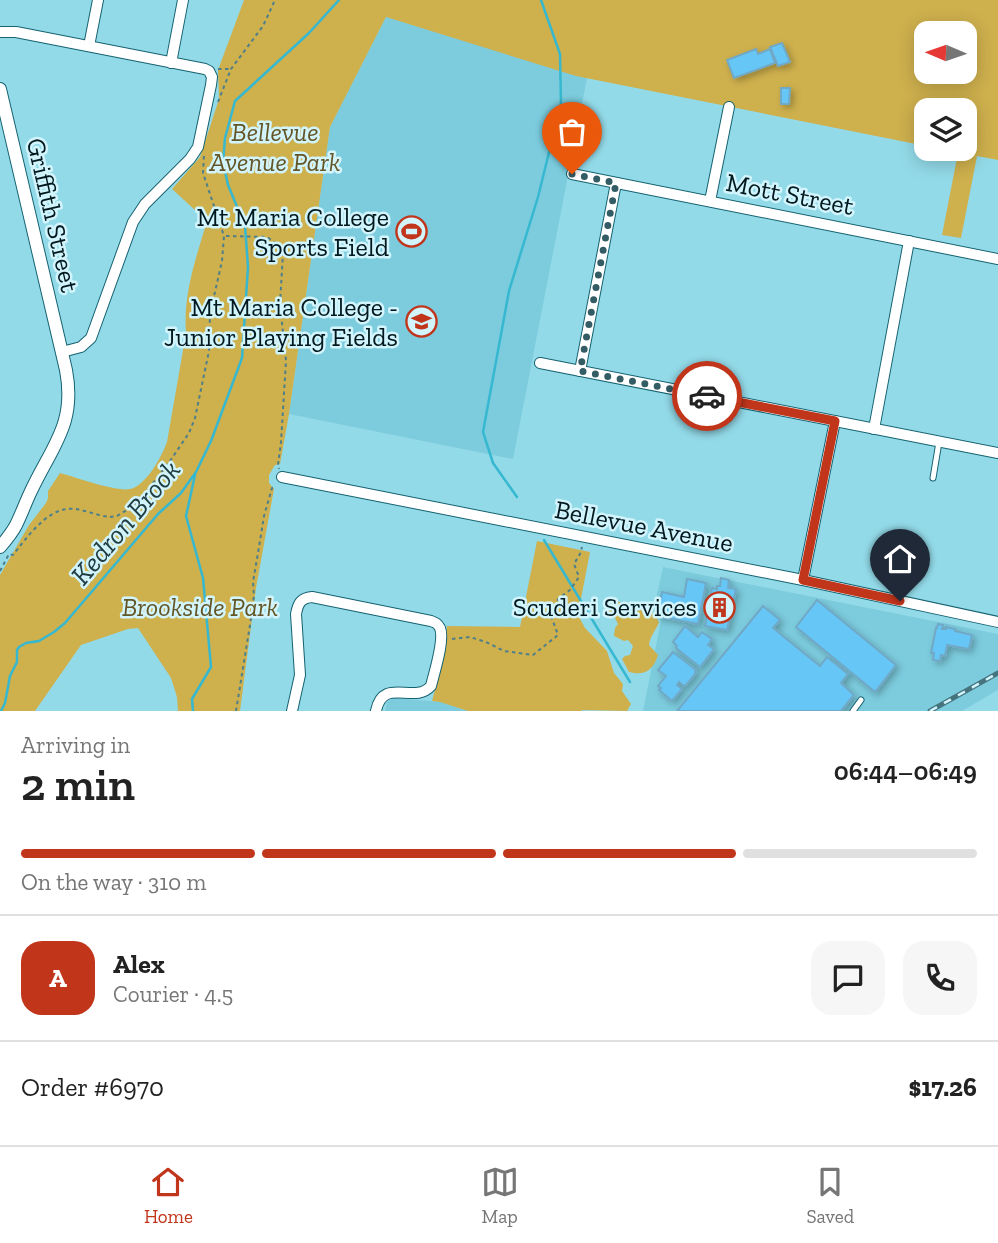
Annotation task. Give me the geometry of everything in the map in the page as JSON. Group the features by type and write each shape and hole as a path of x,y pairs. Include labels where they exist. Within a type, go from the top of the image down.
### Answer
{"street":[{"path":"89,46 98,0"},
{"path":"171,63 183,0"},
{"path":"0,32 16,32 205,69 211,74 208,106 198,147 145,204 133,222 92,338 81,347 62,352"},
{"name":"Griffith Street","path":"0,89 62,352 69,399 68,414 59,439 31,490 13,514 0,545"},
{"path":"710,201 729,107"},
{"name":"Mott Street","path":"572,174 998,259"},
{"path":"580,371 616,183"},
{"path":"874,429 909,241"},
{"path":"540,363 998,453"},
{"path":"803,580 835,421"},
{"name":"Bellevue Avenue","path":"282,477 998,621"},
{"path":"292,711 300,675 296,614 300,602 312,597 431,621 441,631 441,642 428,690 416,694 387,693 382,697 376,711"}],"lane":[{"path":"933,478 939,442"},
{"path":"853,711 861,700"}],"path":[{"path":"215,112 231,69 263,26 275,0"},
{"path":"211,74 218,69 231,69"},
{"path":"0,571 9,554 13,555 31,532 52,515 70,509 117,516 130,508 143,496 189,433 195,418 209,351 210,314 216,295 224,236 203,173 205,153"},
{"path":"224,236 262,236 271,239 284,253 280,304 286,361 278,465 282,477 272,488 264,516 236,711"},
{"path":"441,642 470,637 503,651 533,655 558,635 550,613 559,598 579,577 574,564 582,547"}],"shaded area":[{"name":"Mt Maria College - Junior Playing Fields","path":"386,17 587,78 513,459 289,414 330,127"},
{"path":"663,567 998,634 998,690 962,711 643,711 661,620 652,618"},
{"path":"393,698 441,702 468,711 385,711 387,702"}],"green space":[{"path":"244,0 998,0 998,160 977,156 977,98 914,98 914,144 576,76 386,17 330,127 289,414 280,464 275,465 269,475 269,483 274,489 256,588 240,711 178,711 171,678 138,628 81,645 35,711 0,711 0,575 29,525 46,503 48,491 60,473 115,488 136,487 153,470 167,442 186,333 188,290 207,221 172,189 200,157 219,99 218,70"},
{"path":"956,161 976,161 961,238 942,235"},
{"path":"537,541 590,552 579,617 585,628 607,651 614,673 623,684 622,691 631,704 627,711 468,711 432,701 443,659 447,626 520,627"},
{"path":"609,600 620,602 627,612 651,610 659,622 649,645 658,655 648,671 629,672 622,659 630,655 633,646 628,640 614,636 618,624 613,614 606,612 605,604"}],"building":[{"path":"782,43 790,62 778,66 770,47"},
{"path":"756,49 758,54 770,49 775,63 734,78 727,60"},
{"path":"781,88 790,88 789,104 781,104"},
{"name":"Scuderi Services","path":"721,578 729,580 728,588 736,589 727,630 705,626 712,588 717,589 717,586 720,586"},
{"path":"687,579 706,583 698,624 657,616 662,592 684,597"},
{"path":"817,600 896,665 875,692 796,627"},
{"path":"763,606 780,620 773,628 820,666 827,657 848,674 841,683 854,695 841,711 677,711"},
{"path":"938,624 943,625 942,629 946,627 972,635 969,649 947,645 945,656 941,655 940,661 933,660 934,653 931,653"},
{"path":"685,626 698,637 702,632 712,639 708,645 714,649 700,667 676,648 673,642"},
{"path":"673,652 696,670 696,673 686,685 679,682 677,685 682,689 672,701 659,690 661,688 658,686 666,676 658,670"}],"waterway":[{"name":"Kedron Brook","path":"1,711 10,676 17,662 19,647 39,641 65,623 158,514 181,493 196,472 211,441 242,358 248,267 245,226 228,185 223,162 225,138 235,101 309,33 339,0"},
{"path":"517,497 493,463 483,432 509,291 538,197 561,104 560,54 541,0"},
{"path":"193,711 192,699 211,667 203,578 186,516 195,475"},
{"path":"544,540 630,682"}],"railway":[{"path":"930,711 998,673"}],"way so far":[{"path":"572,174 616,183 580,371 707,396"}],"place":[{"name":"Mt Maria College Sports Field","path":"412,232"},
{"name":"Mt Maria College - Junior Playing Fields","path":"421,322"},
{"name":"Scuderi Services","path":"720,607"}],"route":[{"path":"707,396 835,421 803,580 900,601"}],"park label":[{"name":"Bellevue Avenue Park","path":"275,147"},
{"name":"Brookside Park","path":"200,607"}]}
